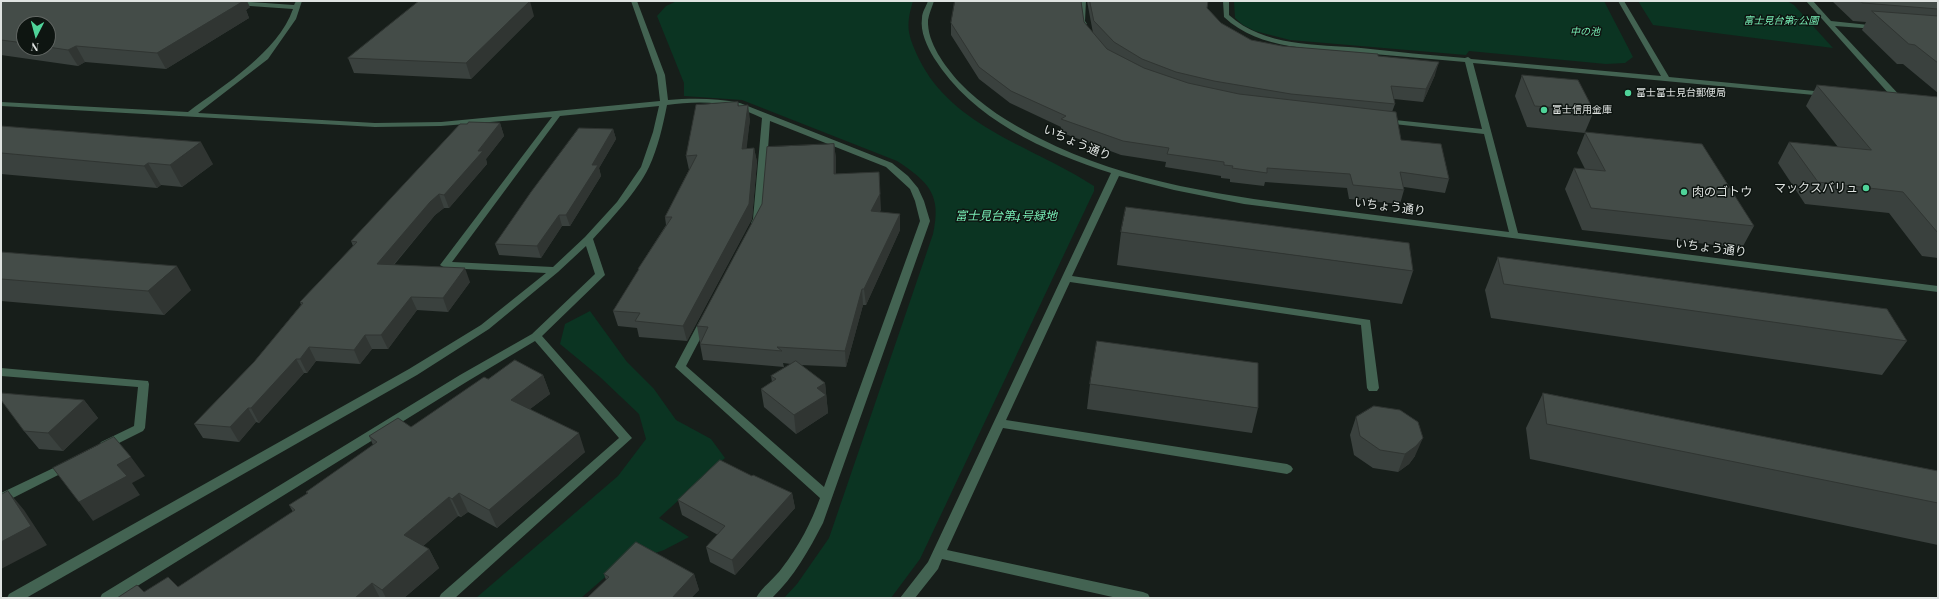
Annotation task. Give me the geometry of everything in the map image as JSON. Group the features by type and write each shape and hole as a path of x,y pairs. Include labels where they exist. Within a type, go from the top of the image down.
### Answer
{"street":[{"path":"191,114 265,57 293,19 298,4 207,1"},
{"path":"14,598 413,372 485,327 555,270 588,239 620,204 645,167 658,132 664,102 661,75 634,1"},
{"name":"いちょう通り","path":"931,1 925,19 927,39 943,69 971,100 1006,124 1057,150 1116,172 1175,188 1244,201 1938,289"},
{"path":"1083,1 1082,20 1087,32"},
{"path":"1226,1 1226,16 1234,24 1252,35 1293,44 1468,59 1831,95"},
{"path":"1622,1 1666,78"},
{"path":"1809,1 1905,102 1886,100"},
{"path":"1829,23 1883,28"},
{"path":"1468,59 1514,235"},
{"path":"1,104 375,125 441,124 558,114 664,102 696,101 737,105 888,165 910,181 919,197 925,221 817,523 800,555 775,587 763,598"},
{"path":"555,270 445,265 558,114"},
{"path":"751,233 758,219 766,116"},
{"path":"1376,120 1486,132"},
{"path":"907,598 933,565 1116,172"},
{"path":"107,598 464,378 536,336 600,275 588,239"},
{"path":"1066,278 1366,322 1373,388"},
{"path":"710,310 680,367 826,496"},
{"path":"446,598 626,438 536,336"},
{"path":"1,372 144,384 139,428 98,449"},
{"path":"999,423 1287,469"},
{"path":"1,499 77,460"},
{"path":"938,553 1143,598"}],"green space":[{"name":"富士見台第4号緑地","path":"677,1 913,1 908,24 912,43 919,59 934,83 952,102 997,134 1071,172 1094,186 1094,191 920,559 891,598 784,598 797,584 829,538 933,234 936,209 934,199 925,183 897,161 742,100 684,96 684,83 657,16 666,6"},
{"name":"中の池","path":"1234,1 1604,1 1633,57 1625,63 1606,64 1469,51 1466,55 1290,40 1255,31 1243,25 1235,18"},
{"name":"富士見台第7公園","path":"1638,1 1787,1 1794,5 1833,48 1653,25"},
{"path":"590,311 627,362 654,389 676,420 711,439 725,458 659,518 689,537 664,550 618,566 581,598 476,598 618,476 646,439 639,414 600,377 560,344 565,324"}],"building":[{"path":"1,1 242,2 157,53 76,46 68,50 56,48 56,16 16,16 16,42 1,40"},
{"path":"419,1 530,1 466,63 348,58"},
{"path":"955,1 1081,1 1084,22 1107,49 1144,68 1188,83 1239,94 1396,112 1401,140 1441,144 1449,179 1400,172 1404,190 1353,185 1350,174 1267,168 1267,173 1232,168 1233,166 1224,165 1224,162 1167,154 1169,148 1123,141 1061,119 1066,116 1011,91 979,67 951,23"},
{"path":"1090,1 1208,1 1207,8 1221,23 1251,40 1282,46 1378,54 1378,56 1439,62 1426,89 1391,86 1395,104 1291,94 1214,81 1176,72 1142,59 1114,42 1094,21"},
{"path":"1861,1 1938,1 1938,9 1863,3"},
{"path":"1872,11 1938,16 1938,63 1915,45 1909,44"},
{"path":"1522,75 1578,80 1594,111 1535,106"},
{"path":"1817,85 1938,97 1938,233 1903,192 1818,182 1789,142 1871,150"},
{"path":"738,102 738,106 748,105 742,149 754,148 749,204 683,326 635,321 640,313 613,311 672,217 665,217 697,155 686,156 696,105"},
{"path":"469,122 500,123 478,151 483,151 444,195 439,194 430,202 377,264 465,268 443,298 411,297 381,335 365,335 354,350 309,347 300,359 296,359 251,408 248,408 230,427 194,424 254,362 303,303 300,302 357,242 351,241 460,124 467,124"},
{"path":"1,126 201,142 170,165 148,163 144,166 1,153"},
{"path":"579,128 613,129 592,165 598,165 566,215 559,215 537,246 495,244 531,192"},
{"path":"1585,132 1702,144 1754,226 1591,208 1574,168 1605,171"},
{"path":"834,144 834,174 879,172 880,194 871,211 900,214 864,289 862,289 845,351 777,347 782,351 700,344 708,327 697,326 762,204 767,147"},
{"path":"1126,207 1409,243 1413,271 1121,232"},
{"path":"1,252 177,266 148,291 1,279"},
{"path":"1498,257 1887,309 1907,341 1504,284"},
{"path":"1097,341 1258,363 1258,408 1090,384"},
{"path":"515,360 543,375 511,400 579,433 489,510 459,493 452,499 449,497 404,535 429,549 382,590 372,583 355,598 117,598 137,585 144,592 168,577 178,587 295,510 289,505 308,493 306,492 377,442 369,436 398,418 411,427 484,377 488,379"},
{"path":"796,361 825,383 817,388 826,395 794,415 761,389 776,379 771,376"},
{"path":"1,393 84,400 48,433 24,431 1,400"},
{"path":"1543,393 1938,471 1938,503 1547,424"},
{"path":"1374,406 1400,410 1418,422 1423,438 1416,446 1405,454 1380,450 1360,436 1356,417"},
{"path":"114,437 131,457 117,465 127,476 79,502 53,468"},
{"path":"720,460 752,476 753,475 792,493 732,560 706,547 725,526 678,500"},
{"path":"8,491 31,526 1,542 1,495"},
{"path":"636,542 694,574 672,598 587,598 609,577 604,574"}],"place":[{"name":"富士富士見台郵便局","path":"1628,93"},
{"name":"富士信用金庫","path":"1544,110"},
{"name":"マックスバリュ","path":"1866,188"},
{"name":"肉のゴトウ","path":"1684,192"}]}
